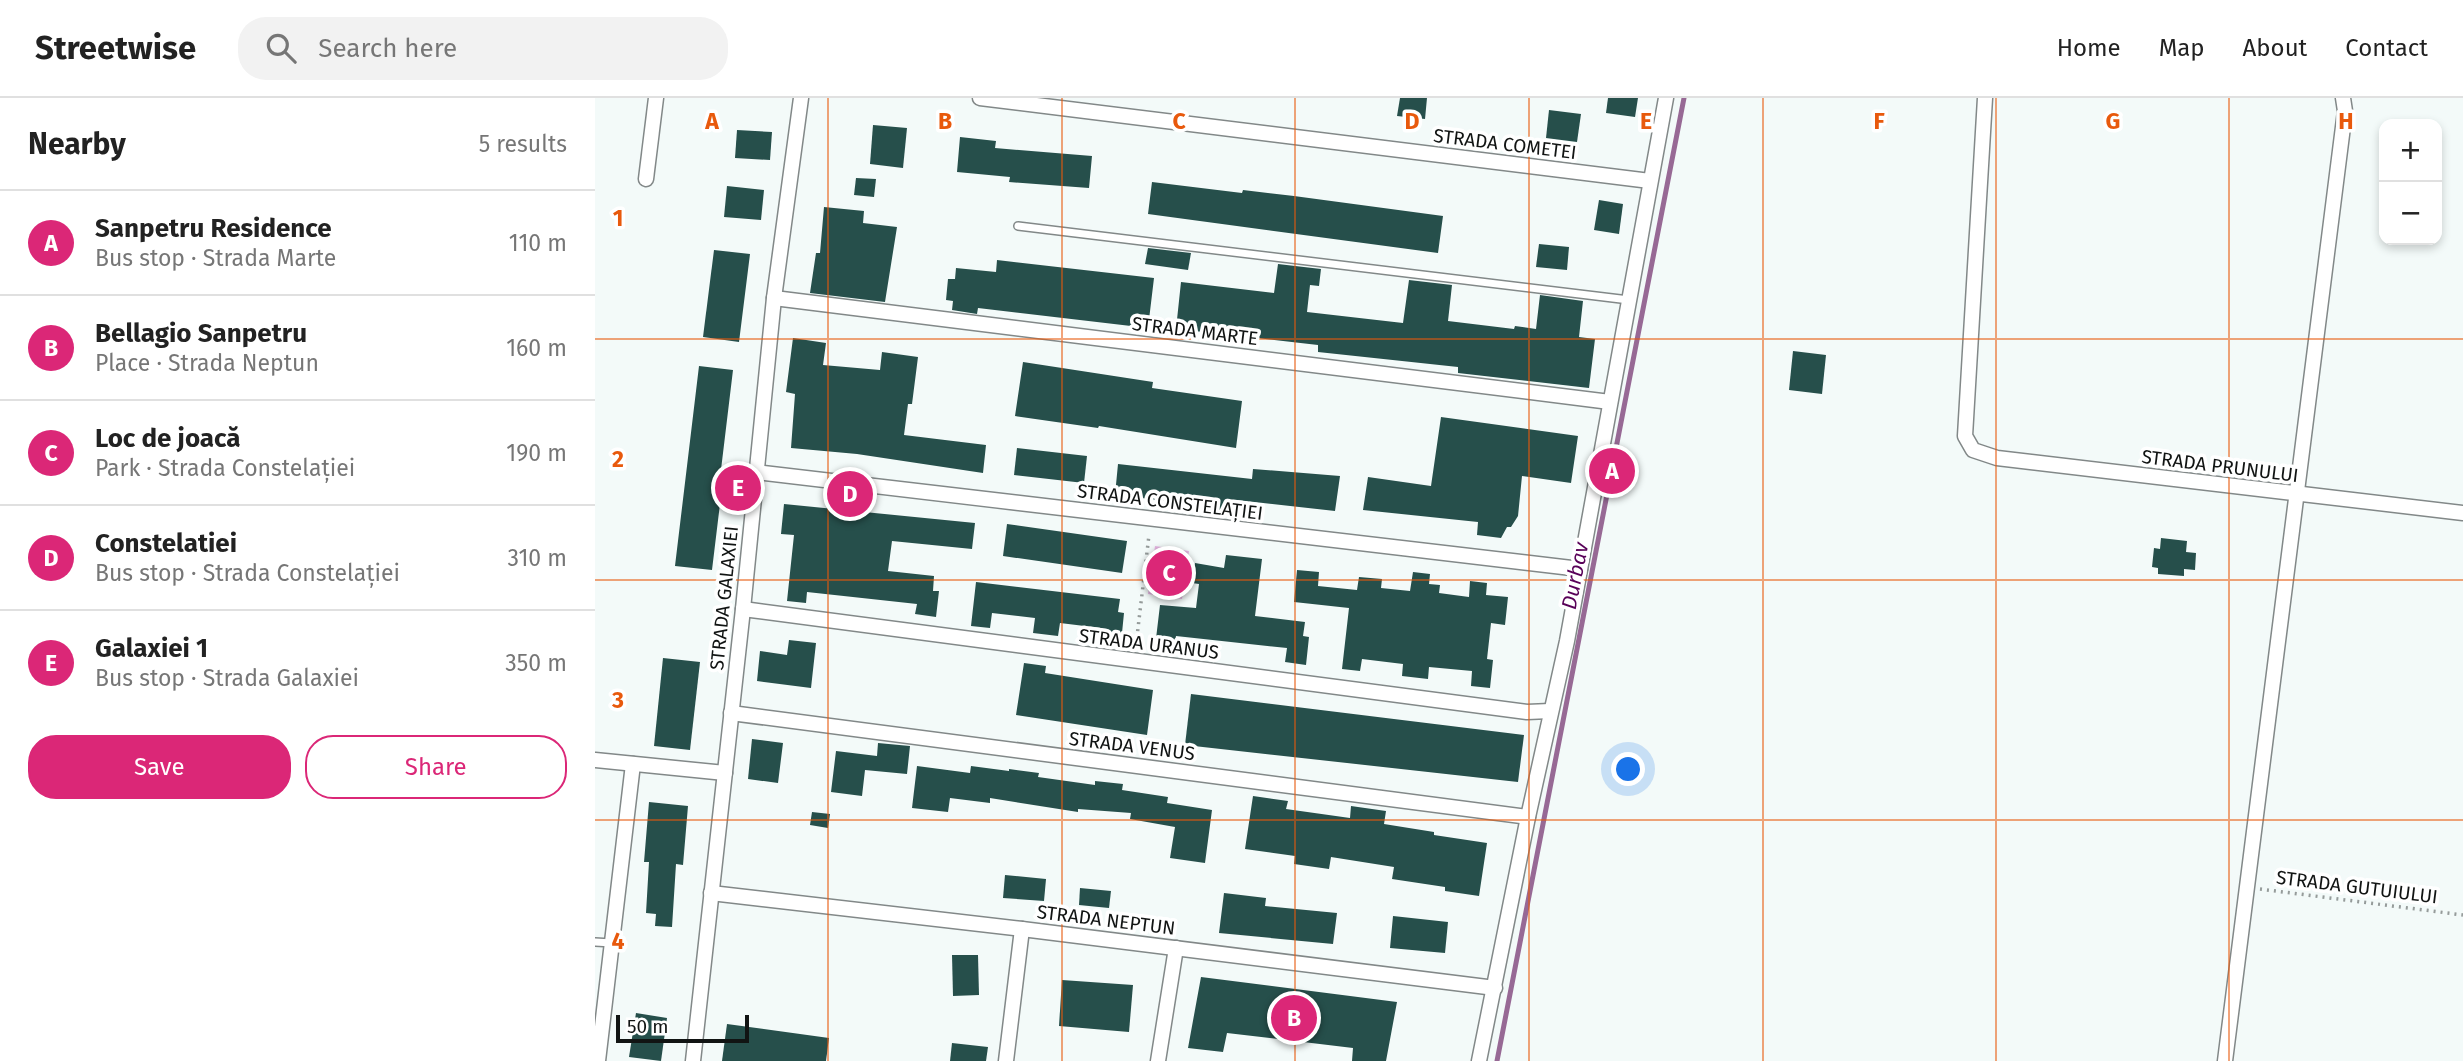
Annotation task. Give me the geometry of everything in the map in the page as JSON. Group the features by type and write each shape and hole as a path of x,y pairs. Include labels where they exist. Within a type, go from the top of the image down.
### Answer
{"street":[{"path":"646,178 656,98"},
{"name":"STRADA GALAXIEI","path":"692,1061 743,609 774,298 801,98"},
{"name":"STRADA COMETEI","path":"980,98 1650,181"},
{"path":"1479,1061 1550,711 1567,641 1665,98"},
{"name":"STRADA PRUNULUI","path":"1985,98 1965,436 1973,450 1997,458 2463,513"},
{"path":"2225,1061 2345,111 2343,98"},
{"name":"STRADA MARTE","path":"774,298 1610,402"},
{"name":"STRADA CONSTELAȚIEI","path":"756,472 1580,569"},
{"name":"STRADA URANUS","path":"743,609 1527,712 1550,711"},
{"name":"STRADA VENUS","path":"731,713 1528,817"},
{"path":"595,760 725,773"},
{"path":"598,1061 601,994 612,943 633,764"},
{"name":"STRADA NEPTUN","path":"711,893 1495,988"},
{"path":"1006,1061 1022,929"},
{"path":"1159,1061 1176,948"}],"lane":[{"path":"1018,226 1629,300"},
{"path":"595,942 612,943"}],"path":[{"path":"1133,662 1151,519"},
{"name":"STRADA GUTUIULUI","path":"2247,887 2463,915"}],"shaded area":[{"path":"1155,546 1189,551 1182,599 1148,594"}],"building":[{"path":"1400,98 1427,98 1425,119 1397,116"},
{"path":"1608,98 1638,98 1635,117 1606,113"},
{"path":"1549,110 1581,114 1577,142 1546,138"},
{"path":"873,125 907,128 903,168 870,164"},
{"path":"737,130 772,132 770,160 735,158"},
{"path":"960,137 996,141 995,148 1092,156 1089,188 1009,182 1010,177 957,172"},
{"path":"856,178 876,179 874,197 854,195"},
{"path":"1152,182 1242,193 1243,190 1443,216 1438,253 1148,214"},
{"path":"727,186 764,190 761,220 724,217"},
{"path":"1599,200 1623,204 1619,234 1594,230"},
{"path":"824,207 864,211 863,223 897,227 885,302 810,293 816,253 820,253"},
{"path":"1539,244 1569,247 1567,270 1536,267"},
{"path":"1148,248 1191,253 1188,270 1145,264"},
{"path":"714,250 750,254 739,342 703,337"},
{"path":"997,260 1154,278 1148,328 978,308 977,314 952,310 953,301 946,300 948,279 955,279 956,268 996,272"},
{"path":"1278,264 1321,269 1319,286 1310,285 1307,312 1403,323 1409,280 1452,285 1448,321 1514,329 1515,326 1536,329 1540,295 1583,301 1579,337 1595,339 1589,388 1458,373 1458,367 1318,352 1318,345 1176,329 1181,282 1274,293"},
{"path":"793,338 826,343 823,365 880,370 882,352 918,357 912,404 908,404 904,435 986,445 983,473 857,454 791,448 795,394 786,392"},
{"path":"1793,351 1826,355 1822,394 1789,390"},
{"path":"1023,362 1153,382 1152,388 1242,401 1236,448 1099,426 1098,428 1015,416"},
{"path":"699,366 733,370 712,570 675,566"},
{"path":"1441,417 1578,436 1571,483 1522,476 1518,516 1501,538 1477,535 1478,522 1363,510 1368,477 1431,486"},
{"path":"1017,448 1087,456 1084,483 1014,475"},
{"path":"1118,464 1252,479 1253,469 1340,476 1335,511 1237,500 1235,514 1210,511 1210,506 1115,495"},
{"path":"784,504 975,523 972,549 892,541 888,571 934,576 933,591 939,591 936,617 915,614 917,604 807,592 806,603 787,601 794,535 781,534"},
{"path":"1007,524 1127,541 1122,573 1003,556"},
{"path":"2161,538 2187,541 2186,552 2196,553 2195,570 2184,569 2184,576 2158,574 2158,568 2152,567 2154,548 2160,549"},
{"path":"1226,555 1262,559 1255,616 1305,622 1303,636 1309,637 1306,665 1285,662 1287,648 1176,636 1174,650 1155,647 1160,605 1196,608 1199,584 1192,583 1195,563 1224,568"},
{"path":"1297,570 1319,572 1318,586 1357,590 1359,577 1382,579 1381,588 1410,591 1413,572 1430,574 1429,584 1440,585 1439,593 1469,597 1470,581 1487,583 1486,595 1508,597 1505,625 1491,623 1487,659 1493,660 1490,688 1471,686 1472,671 1429,667 1428,679 1402,676 1403,664 1362,659 1360,671 1342,669 1349,608 1294,602"},
{"path":"976,582 1120,599 1118,612 1124,613 1121,643 1100,641 1101,628 1060,623 1058,636 1033,633 1035,618 992,613 990,628 971,626"},
{"path":"789,640 816,643 811,688 757,681 760,651 787,655"},
{"path":"663,658 700,662 690,750 654,746"},
{"path":"1024,663 1046,666 1045,673 1153,690 1147,735 1016,715"},
{"path":"1191,694 1524,735 1518,782 1185,745"},
{"path":"752,739 783,743 778,783 748,779"},
{"path":"878,743 910,746 907,774 865,770 862,796 831,792 836,751 877,756"},
{"path":"917,766 970,773 971,766 1009,769 1039,773 1038,777 1095,785 1095,781 1123,784 1122,790 1168,797 1167,803 1212,810 1205,863 1170,858 1175,827 1130,819 1131,813 1078,809 1078,812 990,798 990,803 950,798 948,812 912,808"},
{"path":"1253,796 1288,801 1286,809 1350,818 1351,806 1386,811 1384,824 1487,843 1479,896 1445,891 1445,887 1392,879 1394,867 1331,857 1329,869 1294,864 1295,856 1245,849"},
{"path":"649,802 688,806 683,865 676,864 672,927 655,926 656,914 646,913 649,862 644,862"},
{"path":"812,812 830,814 828,828 810,825"},
{"path":"1005,875 1046,879 1044,901 1003,898"},
{"path":"1080,888 1111,891 1109,908 1079,905"},
{"path":"1224,893 1266,898 1265,906 1337,913 1333,944 1219,933"},
{"path":"1393,916 1448,922 1445,953 1390,948"},
{"path":"952,955 978,955 979,995 953,996"},
{"path":"1201,977 1397,1002 1386,1061 1352,1061 1353,1048 1227,1033 1223,1052 1188,1048"},
{"path":"1062,980 1133,985 1129,1032 1059,1026"},
{"path":"636,1013 667,1018 661,1061 629,1057"},
{"path":"727,1024 829,1038 826,1061 722,1061"},
{"path":"952,1043 988,1047 986,1061 950,1061"}],"waterway":[{"name":"Durbav","path":"1497,1061 1684,98"}],"place":[{"name":"Sanpetru Residence","path":"1612,471"},
{"name":"Galaxiei 1","path":"738,488"},
{"name":"Constelatiei","path":"850,494"},
{"name":"Loc de joacă","path":"1169,573"},
{"name":"Bellagio Sanpetru","path":"1294,1018"}]}
